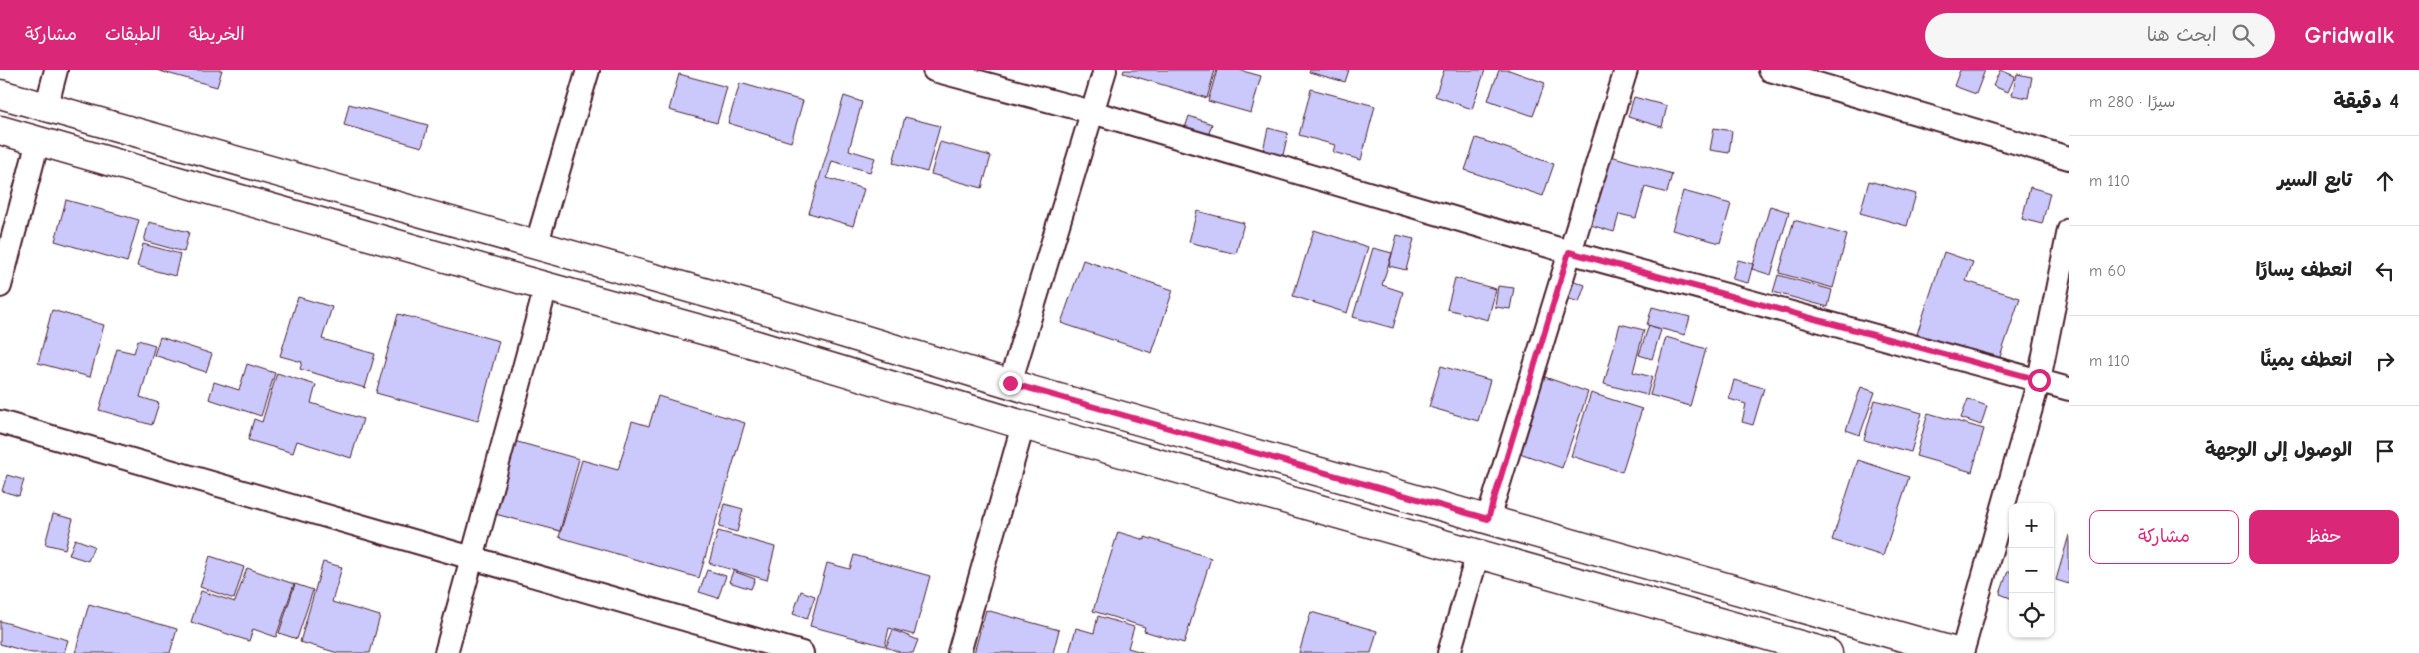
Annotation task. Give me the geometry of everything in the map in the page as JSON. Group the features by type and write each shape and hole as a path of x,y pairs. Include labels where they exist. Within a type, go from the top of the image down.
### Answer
{"street":[{"path":"46,108 56,70"},
{"path":"536,246 588,70"},
{"path":"934,70 1092,112 1569,252 2069,389"},
{"path":"1010,383 1105,70"},
{"path":"1488,519 1626,70"},
{"path":"1770,70 2069,158"},
{"path":"0,94 760,308 1010,383 1958,653"},
{"path":"0,130 546,287 750,343 1023,425 1828,653"},
{"path":"0,286 38,140"},
{"path":"1962,653 2039,380 2069,230"},
{"path":"446,653 546,287"},
{"path":"0,422 473,556 802,653"},
{"path":"959,653 1023,425"},
{"path":"1449,653 1478,553"}],"building":[{"path":"156,70 222,70 217,87"},
{"path":"1124,70 1215,70 1207,98 1123,73"},
{"path":"1217,70 1239,70 1261,76 1251,113 1208,101"},
{"path":"1310,70 1349,70 1345,82 1309,72"},
{"path":"1444,70 1485,70 1472,109 1435,96"},
{"path":"1499,70 1509,70 1545,83 1533,116 1488,100"},
{"path":"1960,70 1985,70 1976,94 1954,86"},
{"path":"2000,70 2015,76 2008,92 1993,86"},
{"path":"679,74 727,87 717,123 669,110"},
{"path":"2017,74 2032,77 2028,98 2012,95"},
{"path":"740,83 803,101 791,142 728,123"},
{"path":"1311,89 1375,106 1361,160 1333,152 1335,145 1299,135"},
{"path":"844,96 862,102 849,150 875,158 870,172 832,161 827,178 864,189 853,226 809,213"},
{"path":"1634,97 1667,106 1662,127 1628,117"},
{"path":"349,104 428,125 422,147 344,125"},
{"path":"1189,116 1212,124 1208,136 1185,128"},
{"path":"905,117 940,126 927,172 893,163"},
{"path":"1268,128 1288,133 1282,160 1262,155"},
{"path":"1714,128 1732,131 1729,153 1710,150"},
{"path":"1476,138 1554,164 1543,196 1465,170"},
{"path":"940,142 991,156 982,188 931,174"},
{"path":"1604,154 1672,174 1667,193 1645,187 1636,218 1619,214 1614,232 1584,223"},
{"path":"1869,181 1916,194 1907,226 1860,213"},
{"path":"2030,187 2050,193 2042,224 2022,219"},
{"path":"1683,191 1731,204 1720,243 1672,230"},
{"path":"66,200 139,220 127,262 55,241"},
{"path":"1770,206 1789,212 1771,275 1752,269"},
{"path":"1197,211 1244,223 1236,254 1189,242"},
{"path":"1794,220 1847,235 1833,288 1779,273"},
{"path":"149,222 189,232 184,252 144,241"},
{"path":"1314,230 1368,247 1347,313 1293,296"},
{"path":"1397,235 1414,239 1406,270 1389,266"},
{"path":"143,244 180,254 175,276 137,266"},
{"path":"1373,248 1392,253 1382,285 1403,292 1393,328 1353,317"},
{"path":"1944,252 1973,262 1966,281 2020,298 1999,360 1917,334"},
{"path":"1083,260 1173,290 1152,353 1061,323"},
{"path":"1738,260 1753,264 1748,283 1732,279"},
{"path":"1778,275 1832,290 1828,307 1773,292"},
{"path":"1564,277 1585,285 1579,302 1557,295"},
{"path":"1455,278 1496,289 1488,320 1447,309"},
{"path":"1498,286 1514,288 1510,309 1495,307"},
{"path":"298,297 332,307 322,339 375,354 365,388 300,369 302,362 280,356"},
{"path":"1652,307 1690,317 1685,335 1647,325"},
{"path":"52,310 104,325 90,377 38,363"},
{"path":"398,314 499,341 478,421 376,393"},
{"path":"1620,324 1644,330 1633,372 1652,377 1647,395 1604,384"},
{"path":"1649,325 1661,330 1652,359 1639,355"},
{"path":"160,337 212,354 206,372 154,355"},
{"path":"1666,337 1706,349 1690,406 1650,395"},
{"path":"138,340 155,345 140,397 159,403 152,425 99,410 117,349 134,353"},
{"path":"247,364 275,373 261,416 209,399 214,382 239,390"},
{"path":"1441,366 1490,380 1478,421 1429,407"},
{"path":"277,373 316,385 311,403 363,419 351,458 297,441 293,453 248,440 254,419 262,422"},
{"path":"1539,375 1588,392 1562,468 1514,451"},
{"path":"1734,380 1764,388 1753,425 1742,422 1746,404 1729,399"},
{"path":"1861,387 1875,392 1860,435 1846,430"},
{"path":"1591,393 1642,409 1622,472 1571,456"},
{"path":"658,396 745,423 699,578 559,537 582,460 618,470 632,421 649,426"},
{"path":"1968,399 1987,406 1981,425 1961,418"},
{"path":"1875,400 1922,413 1911,452 1864,440"},
{"path":"1928,413 1984,429 1972,472 1916,456"},
{"path":"514,441 579,459 560,531 495,514"},
{"path":"1858,460 1909,477 1883,556 1832,540"},
{"path":"7,475 24,480 19,496 2,491"},
{"path":"725,504 743,509 737,532 719,527"},
{"path":"53,514 73,519 65,549 45,544"},
{"path":"718,531 775,547 767,580 709,563"},
{"path":"1118,532 1145,540 1145,537 1211,558 1184,643 1144,631 1145,627 1093,611"},
{"path":"2069,535 2069,584 2056,580"},
{"path":"75,539 94,546 88,561 69,555"},
{"path":"854,555 930,576 914,635 889,628 885,646 810,626 827,563 850,569"},
{"path":"210,556 244,567 234,599 200,587"},
{"path":"323,562 342,567 332,602 380,616 370,653 338,653 300,642"},
{"path":"247,568 294,584 276,637 253,629 249,641 191,622 201,591 235,602"},
{"path":"707,570 726,576 718,598 699,592"},
{"path":"733,571 755,579 751,589 729,582"},
{"path":"2008,571 2009,597 2000,594"},
{"path":"295,584 313,590 297,639 279,633"},
{"path":"801,591 815,596 807,619 793,614"},
{"path":"89,604 177,629 170,653 75,653"},
{"path":"986,610 1059,630 1053,653 974,653"},
{"path":"1311,612 1377,631 1371,653 1299,653"},
{"path":"1098,616 1134,627 1128,648 1145,653 1069,653 1076,628 1094,633"},
{"path":"0,621 68,640 64,653 32,653 0,644"},
{"path":"893,630 918,640 913,653 902,653 886,647"}],"route":[{"path":"1010,383 1488,519 1569,252 2039,380"}]}
